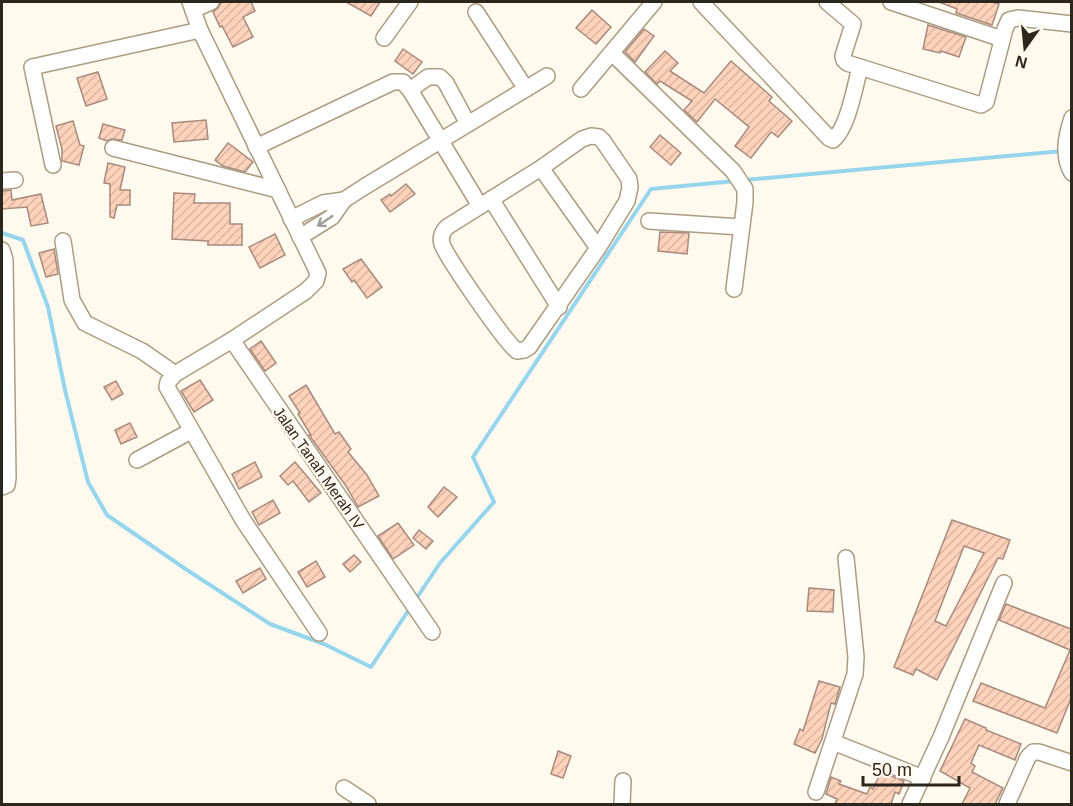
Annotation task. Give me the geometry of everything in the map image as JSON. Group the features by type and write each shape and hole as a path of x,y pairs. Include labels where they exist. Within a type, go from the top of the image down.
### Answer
{"street":[{"path":"210,2 191,6 200,30 318,270 316,280 306,291 175,374 168,382 167,390 243,520 319,633"},
{"path":"384,38 410,2"},
{"path":"581,89 654,2"},
{"path":"701,2 833,140 837,137 847,115 860,67"},
{"path":"827,2 853,24 844,60 847,63 982,105 986,102 1007,23 1012,18 1071,24"},
{"path":"891,2 1002,39"},
{"path":"476,12 525,89"},
{"path":"53,165 32,67 200,30"},
{"path":"612,53 736,175 745,189 734,289"},
{"path":"300,237 332,217 344,200 547,76"},
{"path":"410,90 428,77 441,77 468,124"},
{"path":"256,147 393,82 403,82 440,141 559,307"},
{"path":"1071,118 1066,158 1071,173"},
{"path":"596,136 603,141 626,174 630,187 623,210 598,248 559,307 529,347 522,351 514,349 464,278 442,244 441,234 447,227 541,168 587,137 596,136"},
{"path":"113,148 278,190"},
{"path":"541,168 598,248"},
{"path":"291,219 323,203 344,200"},
{"path":"649,221 741,227"},
{"path":"63,241 72,300 85,323 142,351 175,374"},
{"path":"2,250 5,260 9,478 7,485 2,487"},
{"name":"Jalan Tanah Merah IV","path":"232,340 432,632"},
{"path":"137,460 191,431"},
{"path":"816,792 853,684 856,664 846,558"},
{"path":"910,804 1004,583"},
{"path":"834,742 923,778"},
{"path":"1007,804 1028,757 1033,752 1071,763"},
{"path":"622,804 623,781"},
{"path":"344,788 368,804"}],"building":[{"path":"221,2 251,2 255,11 243,17 253,37 233,47 213,12"},
{"path":"346,2 380,2 371,16"},
{"path":"939,2 999,4 992,25 956,13 957,9"},
{"path":"592,10 611,27 596,44 576,28"},
{"path":"928,25 966,37 959,57 941,51 940,53 923,49"},
{"path":"644,29 654,36 635,62 625,52"},
{"path":"403,49 422,62 413,74 395,61"},
{"path":"665,51 678,63 670,71 704,93 731,61 772,97 769,101 792,121 778,137 771,132 751,158 735,146 749,127 715,99 697,122 684,110 692,101 660,81 657,84 645,72"},
{"path":"98,72 107,99 86,106 77,78"},
{"path":"206,120 208,139 174,142 172,123"},
{"path":"73,121 80,145 84,146 79,165 62,161 62,149 56,126"},
{"path":"103,124 125,130 122,140 107,141 99,138"},
{"path":"660,135 681,153 671,165 650,147"},
{"path":"228,143 253,162 245,172 223,166 215,160"},
{"path":"108,163 125,167 120,190 130,190 130,205 117,205 114,218 110,217 110,184 104,183"},
{"path":"406,184 415,194 390,212 381,200 390,194 391,196"},
{"path":"11,190 12,200 41,194 48,223 31,226 27,207 2,209 2,191"},
{"path":"174,193 195,194 194,203 230,203 230,224 242,224 242,245 208,245 208,241 172,239"},
{"path":"660,232 689,233 687,254 658,251"},
{"path":"275,234 285,255 260,268 249,247"},
{"path":"54,249 58,274 46,277 39,253"},
{"path":"361,259 382,287 367,298 343,269"},
{"path":"261,341 276,363 265,371 250,349"},
{"path":"200,380 213,400 194,412 181,391"},
{"path":"116,381 123,394 112,400 104,387"},
{"path":"306,385 335,434 339,432 351,449 348,452 367,475 379,496 358,507 346,486 309,435 311,435 298,414 300,413 289,396"},
{"path":"130,423 137,437 121,444 115,430"},
{"path":"255,462 262,477 239,489 232,474"},
{"path":"295,462 321,493 309,502 293,481 288,485 280,476"},
{"path":"444,487 457,497 438,517 428,507"},
{"path":"273,500 280,513 259,525 252,512"},
{"path":"952,520 1010,540 1003,559 998,558 937,680 916,669 913,675 894,667","holes":["964,546 984,553 946,626 935,621"]},
{"path":"398,523 414,545 393,559 378,536"},
{"path":"419,530 433,541 426,549 413,538"},
{"path":"354,555 361,562 350,572 343,564"},
{"path":"316,561 325,577 307,587 298,572"},
{"path":"260,568 266,579 243,593 236,581"},
{"path":"809,588 834,590 833,612 807,611"},
{"path":"1006,604 1071,629 1071,698 1057,733 973,701 981,683 1045,708 1070,650 999,620"},
{"path":"819,681 840,687 835,704 831,703 822,739 815,753 794,744 800,729 803,731"},
{"path":"965,719 1021,744 1015,760 979,745 971,763 975,766 972,772 1003,788 995,804 962,804 970,788 940,771"},
{"path":"558,751 571,756 563,778 551,774"},
{"path":"881,772 904,781 899,794 895,792 891,804 835,804 837,799 826,794 831,777 841,781 839,784 867,794 870,787 873,789"}],"waterway":[{"path":"745,180 1063,151"},
{"path":"416,599 440,563 494,502 473,457 651,189 735,181"},
{"path":"2,233 23,240 48,307 65,390 88,482 107,515 270,624 324,644 371,667 410,608"}]}
